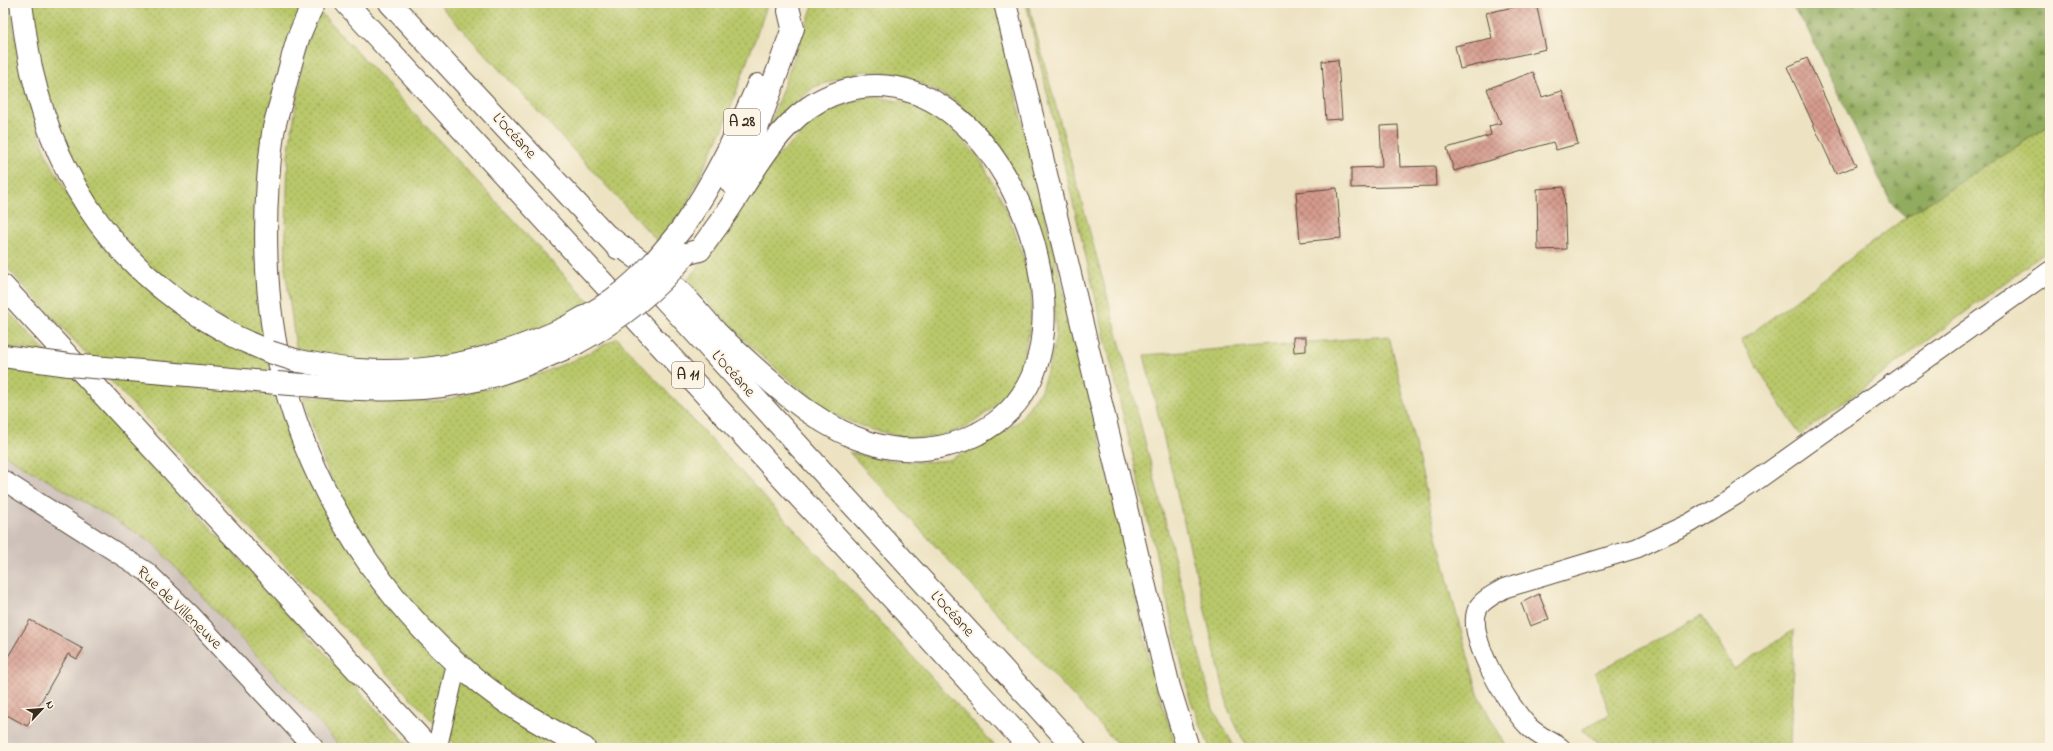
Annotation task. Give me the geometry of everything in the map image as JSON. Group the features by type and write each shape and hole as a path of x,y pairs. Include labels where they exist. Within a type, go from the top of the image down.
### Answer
{"highway":[{"path":"21,3 32,71 41,104 65,169 87,208 112,240 153,283 177,301 225,331 270,352 298,361 358,370 409,371 460,364 496,356 536,342 571,335"},
{"path":"314,3 298,38 273,131 267,202 267,268 273,324 284,381 299,428 320,480 346,526 374,570 400,604 473,677 513,706 584,748"},
{"name":"L’Océane","path":"346,3 1030,748"},
{"name":"L’Océane","path":"390,3 609,237 1074,748"},
{"path":"1005,3 1167,680 1188,748"},
{"name":"A 28","path":"691,243 705,195 725,160 790,7"},
{"path":"3,356 69,365 355,390 436,387 502,374 571,335 628,287 659,257 691,243 794,119 810,106 850,89 874,86 905,90 939,105 962,122 980,141 1000,167 1022,213 1035,252 1043,306 1044,324 1032,376 1018,400 1001,419 988,428 965,440 950,446 916,449 901,449 873,444 828,425 785,394 719,336 678,291 609,237"},
{"path":"3,286 429,748"}],"street":[{"path":"1561,748 1529,727 1508,700 1492,673 1477,635 1474,621 1479,607 1492,596 1505,588 1638,548 1690,524 1736,495 2050,271"},
{"name":"Rue de Villeneuve","path":"3,480 148,572 190,614 314,748"},
{"path":"437,748 457,662"}],"shaded area":[{"path":"3,454 152,542 342,748 3,748"}],"green space":[{"path":"3,3 10,3 16,42 31,108 46,154 71,200 96,236 272,360 275,375 90,358 3,263"},
{"path":"26,3 304,3 284,57 266,339 230,325 154,273 90,199 52,119"},
{"path":"438,3 768,3 724,126 678,222 660,244"},
{"path":"814,3 996,3 1001,35 1120,523 1153,677 1177,748 1121,748 849,452 886,460 923,462 949,460 989,441 1019,421 1041,390 1050,363 1056,334 1053,295 1047,257 1035,215 1021,184 988,131 954,100 904,75 863,71 814,87 769,126"},
{"path":"1026,3 1028,3 1122,351 1213,709 1235,748 1210,748 1190,699"},
{"path":"1789,3 2050,3 2050,125 1906,217 1891,203 1806,26"},
{"path":"320,12 591,304 543,331 439,360 341,361 296,348 285,268 288,155 306,46"},
{"path":"869,96 915,104 946,123 979,157 1003,202 1020,246 1032,292 1030,328 1020,370 997,405 967,427 937,437 909,438 869,429 834,415 753,349 687,280 709,253 773,161 822,114"},
{"path":"2050,125 2050,249 1800,435 1741,341 1906,217"},
{"path":"3,306 47,353 3,347"},
{"path":"1389,336 1450,590 1479,697 1507,748 1247,748 1229,711 1144,355"},
{"path":"617,338 997,748 594,748 494,685 417,614 345,513 323,460 303,396 361,400 442,401 540,374 581,357"},
{"path":"3,365 71,374 411,748 342,748 152,542 3,454"},
{"path":"107,377 280,394 368,574 566,748 458,748"},
{"path":"1702,615 1734,669 1794,630 1790,748 1607,748 1581,730 1610,714 1595,673"}],"building":[{"path":"1536,3 1546,49 1460,69 1455,46 1492,38 1486,13"},
{"path":"1807,58 1856,166 1836,174 1787,67"},
{"path":"1338,60 1342,119 1326,120 1322,61"},
{"path":"1533,72 1542,97 1562,91 1578,144 1556,150 1553,142 1454,171 1447,148 1491,135 1489,126 1501,123 1487,89"},
{"path":"1398,125 1400,167 1435,166 1436,186 1351,188 1351,168 1382,167 1380,126"},
{"path":"1564,187 1566,249 1538,250 1537,189"},
{"path":"1337,188 1341,238 1300,242 1296,192"},
{"path":"1293,337 1306,337 1306,351 1294,352"},
{"path":"1539,594 1549,619 1530,626 1521,603"},
{"path":"30,620 83,649 77,659 68,654 27,726 3,713 3,665"}]}
